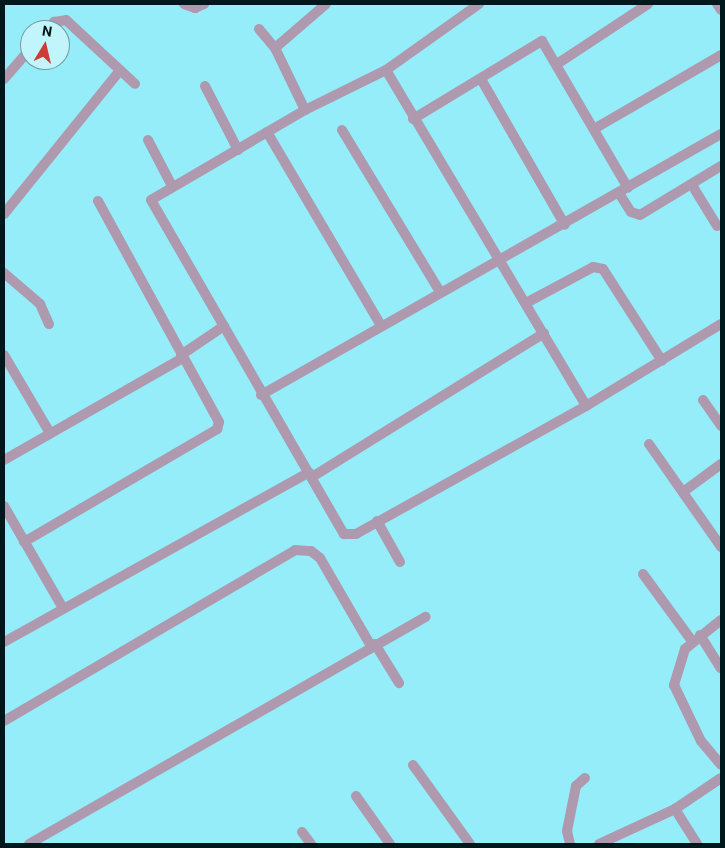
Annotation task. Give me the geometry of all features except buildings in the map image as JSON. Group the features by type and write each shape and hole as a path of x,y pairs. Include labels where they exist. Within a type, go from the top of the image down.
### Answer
{"street":[{"path":"184,4 195,8 204,4"},
{"path":"275,48 326,4"},
{"path":"479,4 386,70 305,110 172,186 150,204 224,326 262,395 344,534 356,534 586,406 721,324"},
{"path":"557,64 634,7 648,4"},
{"path":"717,4 721,10"},
{"path":"70,24 134,84"},
{"path":"259,29 275,48 305,110"},
{"path":"413,119 542,41 594,129 624,190 631,212 640,215 721,166"},
{"path":"594,129 721,55"},
{"path":"4,79 20,61"},
{"path":"4,214 8,201 120,70"},
{"path":"386,70 413,119 501,260 586,406"},
{"path":"481,79 565,225"},
{"path":"205,86 238,150"},
{"path":"342,130 440,292"},
{"path":"268,132 380,324"},
{"path":"262,395 380,324 565,225 721,134"},
{"path":"148,140 172,186"},
{"path":"692,185 717,226"},
{"path":"24,542 217,429 218,416 182,357 98,201"},
{"path":"526,303 593,267 603,270 662,361"},
{"path":"4,273 40,304 49,324"},
{"path":"4,460 182,357 224,326"},
{"path":"4,642 63,608 310,475 544,333"},
{"path":"4,355 50,434"},
{"path":"703,400 721,426"},
{"path":"649,444 721,547"},
{"path":"683,492 721,464"},
{"path":"4,506 63,608"},
{"path":"377,521 400,562"},
{"path":"4,721 295,550 311,550 320,558 373,645 399,683"},
{"path":"643,574 721,668"},
{"path":"29,844 373,645 426,617"},
{"path":"721,620 696,638 677,664 674,685 701,741 721,765"},
{"path":"413,765 470,844"},
{"path":"570,844 567,831 576,786 585,778"},
{"path":"599,844 675,809 721,778"},
{"path":"356,796 390,844"},
{"path":"675,809 697,844"},
{"path":"302,832 311,844"}]}
